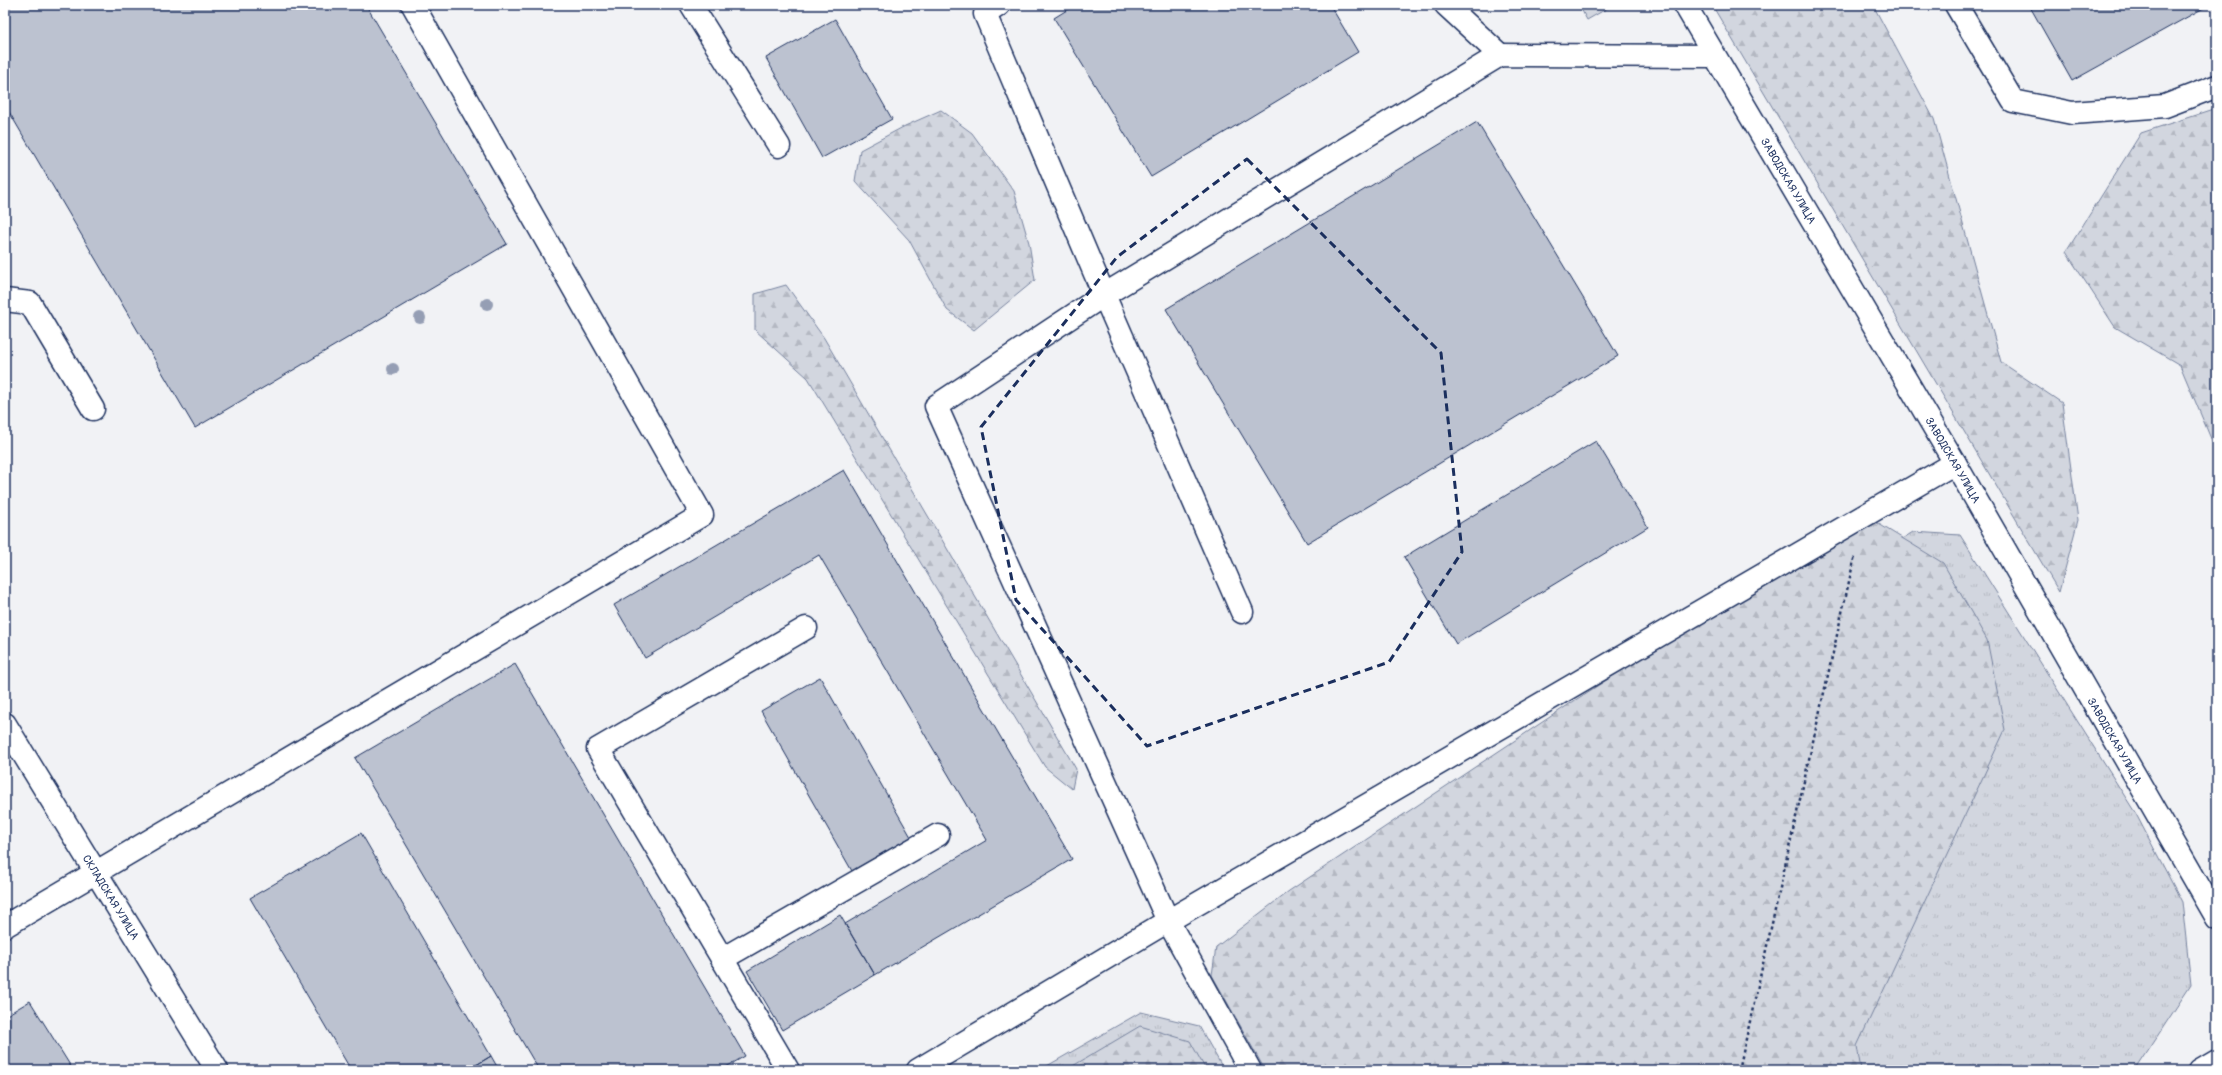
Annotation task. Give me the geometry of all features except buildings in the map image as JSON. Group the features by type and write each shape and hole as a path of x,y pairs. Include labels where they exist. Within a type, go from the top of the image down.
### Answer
{"street":[{"path":"5,926 702,515 413,5"},
{"path":"691,5 779,146"},
{"path":"999,5 985,14 1104,295 1242,612"},
{"path":"1446,5 1500,55"},
{"name":"ЗАВОДСКАЯ УЛИЦА","path":"1686,5 1714,56 1955,463 2217,918"},
{"path":"1956,5 2013,101 2072,113 2165,106 2217,86"},
{"path":"1250,1070 1168,921 936,406 1104,295 1500,55 1714,56"},
{"path":"5,300 30,303 93,409"},
{"path":"918,1070 1168,921 1955,463"},
{"path":"788,1070 598,750 806,628"},
{"name":"СКЛАДСКАЯ УЛИЦА","path":"8,734 96,871 217,1070"},
{"path":"722,959 938,834"},
{"path":"2200,1070 2217,1060"}],"path":[{"path":"1738,1070 1864,515"}],"highlighted area":[{"path":"1247,159 1441,353 1462,552 1389,662 1147,746 1016,600 981,427 1117,257"}],"green space":[{"path":"1579,5 1613,5 1587,20"},
{"path":"1712,5 1873,5 1934,119 2001,362 2062,403 2078,520 2059,592"},
{"path":"2217,108 2217,453 2180,365 2115,327 2066,252 2141,133"},
{"path":"941,110 972,133 1014,191 1029,243 1035,280 974,330 947,310 909,240 855,181 860,150 905,126"},
{"path":"786,285 824,338 1076,769 1072,789 1045,767 808,378 755,330 755,294"},
{"path":"1864,515 1943,563 1987,640 2005,730 1857,1046 1861,1070 1265,1070 1212,975 1216,947 1289,891 1580,697"},
{"path":"1913,532 1960,535 2136,814 2182,902 2191,985 2135,1070 1272,1070 1235,958"},
{"path":"1141,1012 1199,1026 1224,1070 1040,1070"},
{"path":"1140,1026 1190,1041 1206,1070 1066,1070"}]}
